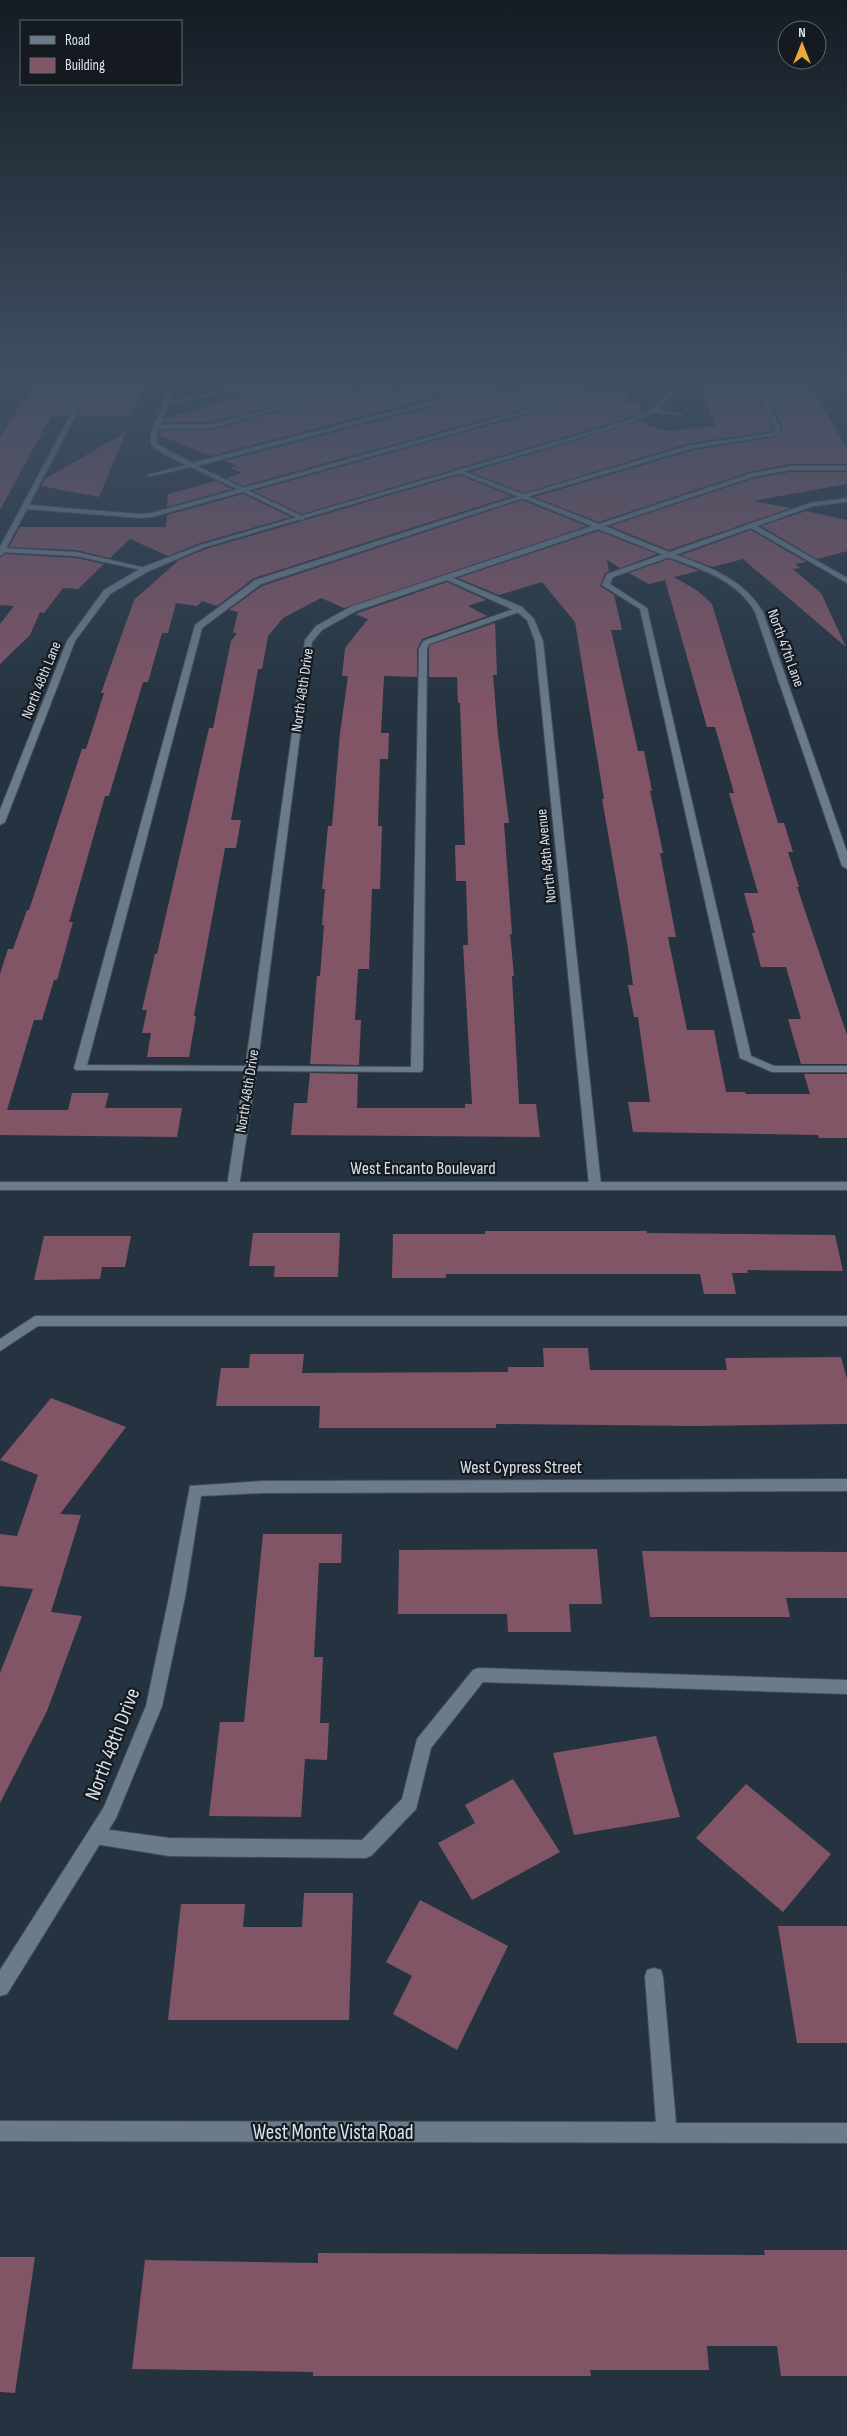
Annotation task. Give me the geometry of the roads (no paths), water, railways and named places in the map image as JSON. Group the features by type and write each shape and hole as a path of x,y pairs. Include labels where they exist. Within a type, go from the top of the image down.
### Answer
{"street":[{"path":"34,492 1,552 76,554 146,569"},
{"path":"26,507 139,516 152,515 242,492"},
{"path":"251,492 302,518"},
{"name":"North 48th Lane","path":"0,822 71,642 107,592 146,569 203,546 393,492"},
{"name":"North 47th Lane","path":"513,492 727,579 738,586 754,602 847,866"},
{"path":"520,609 426,643 423,649 417,1070 80,1068 198,627 258,582 539,492"},
{"name":"North 48th Drive","path":"233,1186 251,1069 308,642 319,628 337,616 598,525 701,492"},
{"path":"847,500 812,504 610,576 606,585 643,608 746,1058 772,1069 847,1070"},
{"path":"753,526 847,581"},
{"path":"446,577 520,609"},
{"name":"North 48th Avenue","path":"520,609 530,619 539,641 595,1185"},
{"name":"West Encanto Boulevard","path":"0,1186 847,1186"},
{"path":"0,1346 35,1321 847,1321"},
{"name":"West Cypress Street","path":"195,1490 263,1487 847,1485"},
{"name":"North 48th Drive","path":"0,1987 110,1812 154,1706 177,1597 195,1490"},
{"path":"95,1837 169,1847 366,1849 410,1803 423,1745 479,1675 847,1687"},
{"path":"654,1978 667,2132"},
{"name":"West Monte Vista Road","path":"0,2131 847,2133"}]}
